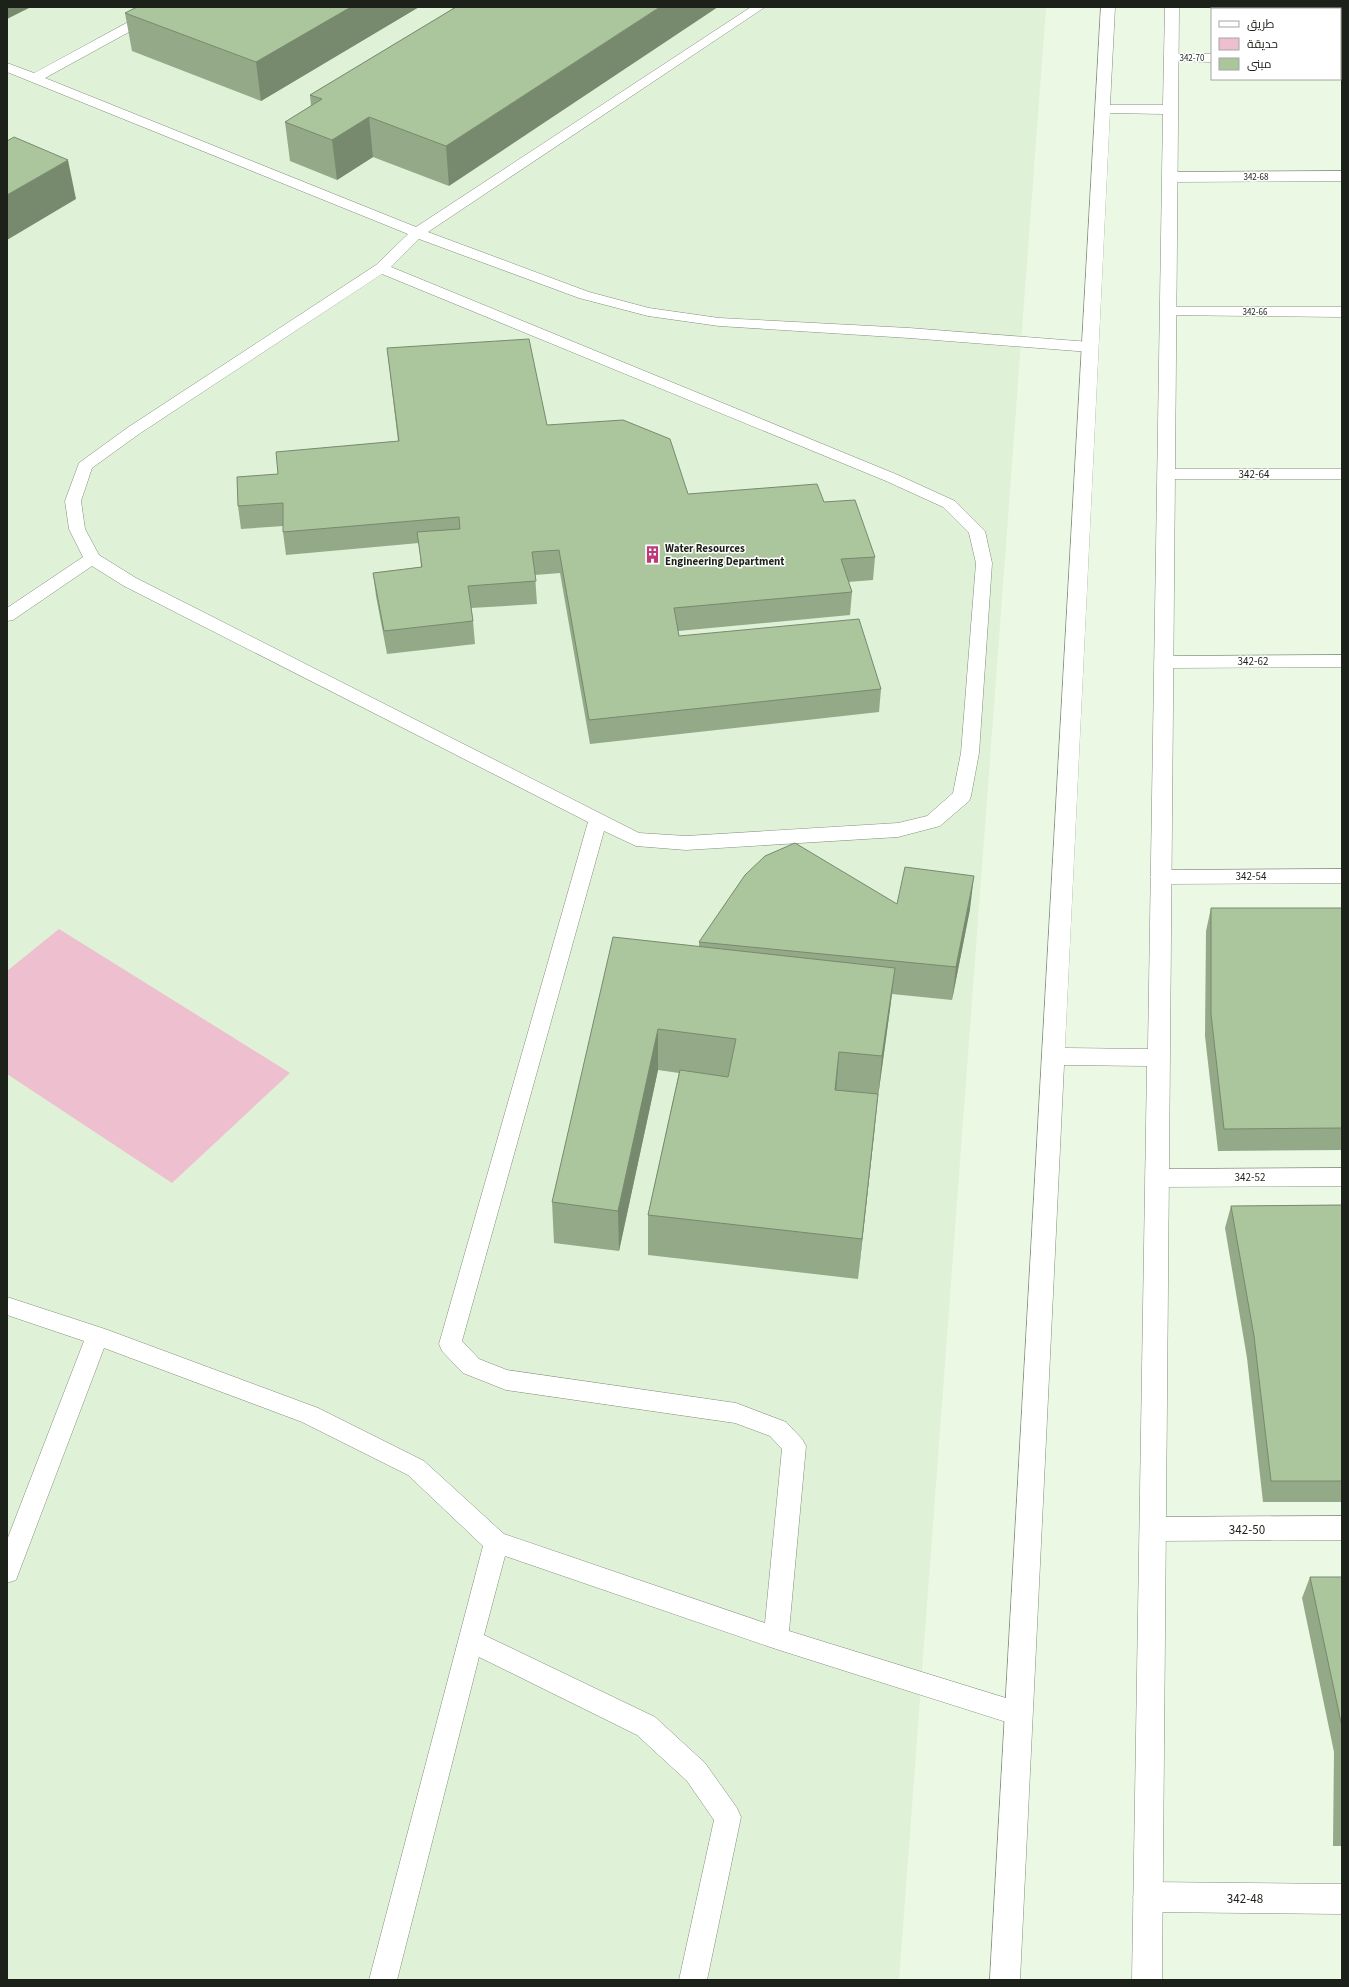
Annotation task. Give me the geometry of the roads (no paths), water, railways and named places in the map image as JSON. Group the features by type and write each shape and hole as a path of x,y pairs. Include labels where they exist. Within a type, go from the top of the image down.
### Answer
{"main road":[{"path":"1005,1980 1108,7"},
{"path":"1147,1980 1172,7"},
{"name":"342-70","path":"1172,58 1211,58"},
{"path":"1103,109 1171,110"},
{"name":"342-68","path":"1170,177 1342,176"},
{"name":"342-66","path":"1168,312 1342,312"},
{"name":"342-64","path":"1166,474 1342,474"},
{"name":"342-62","path":"1164,662 1342,661"},
{"name":"342-54","path":"1161,877 1342,876"},
{"path":"1053,1056 1159,1058"},
{"name":"342-52","path":"1157,1178 1342,1177"},
{"name":"342-50","path":"1153,1530 1342,1528"},
{"name":"342-48","path":"1148,1898 1342,1899"}],"lane":[{"path":"35,78 165,7"},
{"path":"381,268 892,478 949,504 977,530 984,563 970,753 962,796 933,821 898,830 686,843 636,839 130,582 92,558 77,529 73,501 85,466 133,431 381,268 417,233 759,7"},
{"path":"7,67 417,233 584,295 648,312 719,322 1090,347"},
{"path":"7,616 92,558"},
{"path":"598,819 450,1344 471,1366 506,1380 736,1413 778,1429 794,1446 776,1638"},
{"path":"7,1306 97,1336 310,1415 416,1468 496,1542 776,1638 1019,1714"},
{"path":"7,1572 97,1336"},
{"path":"383,1980 496,1542"},
{"path":"471,1641 646,1726 696,1772 728,1817 693,1980"}],"place":[{"name":"Water Resources Engineering Department","path":"652,554"}]}
